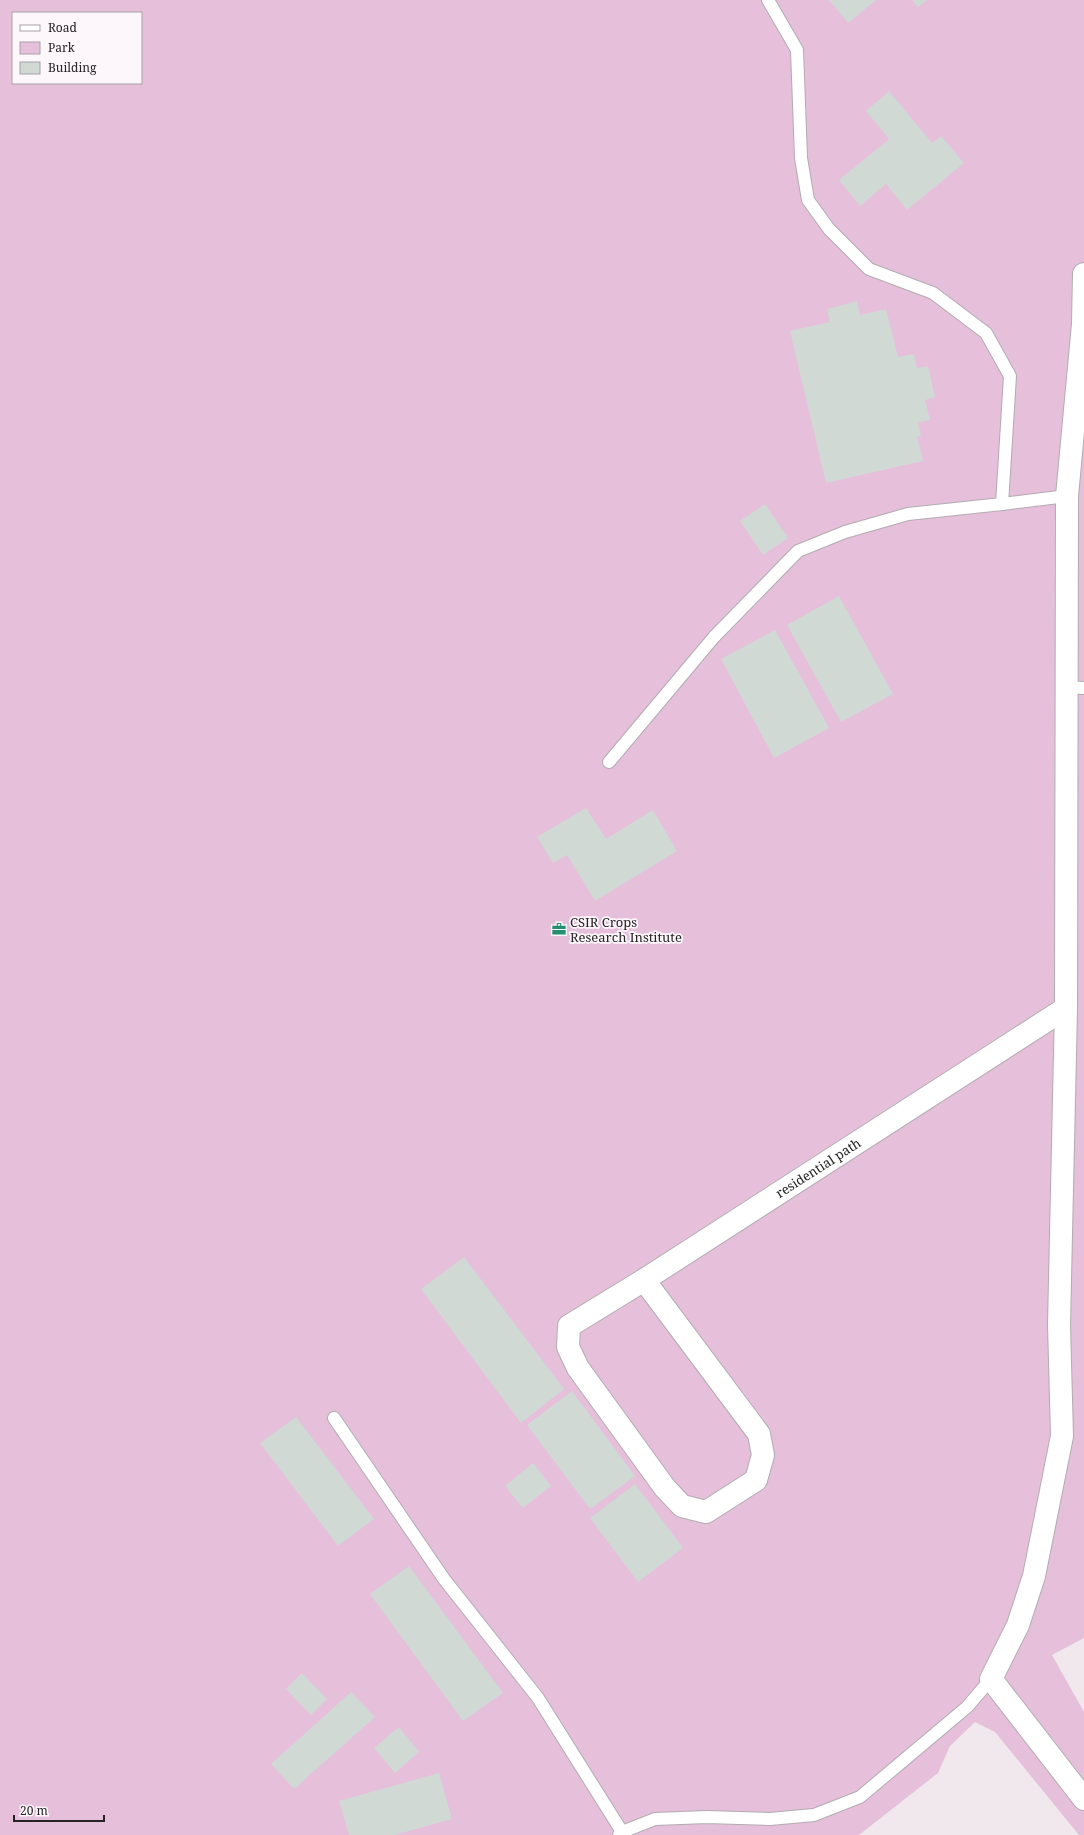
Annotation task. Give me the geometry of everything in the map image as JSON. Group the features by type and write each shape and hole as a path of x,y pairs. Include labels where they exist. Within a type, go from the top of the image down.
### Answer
{"street":[{"path":"1084,274 1083,324 1067,496 1076,687 1066,1008 1059,1325 1062,1436 1034,1576 1018,1625 991,1680 1084,1799"},
{"name":"residential path","path":"644,1280 758,1434 763,1455 756,1480 706,1512 682,1506 665,1488 578,1368 568,1347 569,1326 644,1280 1066,1008"}],"lane":[{"path":"768,0 797,50 802,158 808,200 829,229 869,269 934,293 986,333 1010,376 1002,504"},
{"path":"609,762 714,637 798,551 845,532 908,514 1067,496"},
{"path":"334,1418 444,1579 538,1698 622,1834 655,1819 707,1817 770,1820 814,1815 860,1798 967,1707 991,1680"}],"green space":[{"path":"0,0 1084,0 1084,1638 1052,1655 1084,1712 1084,1835 1079,1835 995,1732 975,1722 950,1746 938,1773 859,1835 0,1835"}],"building":[{"path":"829,0 876,0 848,23"},
{"path":"912,0 927,0 918,7"},
{"path":"889,91 932,143 941,136 964,163 907,210 886,184 860,206 839,180 889,139 866,111"},
{"path":"857,301 860,315 886,309 898,357 914,354 917,368 928,366 935,397 925,400 930,420 918,423 921,436 917,437 923,461 826,483 790,331 830,322 827,309"},
{"path":"765,504 788,538 763,555 740,521"},
{"path":"839,596 893,694 841,722 787,625"},
{"path":"775,630 829,728 774,758 721,659"},
{"path":"586,808 606,839 653,810 677,851 595,901 567,855 553,863 537,837"},
{"path":"464,1257 564,1389 521,1423 421,1289"},
{"path":"572,1391 635,1476 590,1509 527,1425"},
{"path":"296,1417 374,1519 338,1546 260,1443"},
{"path":"533,1463 551,1486 523,1508 505,1486"},
{"path":"635,1484 683,1548 638,1582 590,1518"},
{"path":"409,1566 503,1693 463,1721 370,1594"},
{"path":"302,1673 327,1699 311,1715 286,1689"},
{"path":"351,1692 375,1717 294,1789 271,1764"},
{"path":"399,1727 419,1752 395,1773 374,1748"},
{"path":"439,1773 452,1819 394,1835 349,1835 339,1801"}],"place":[{"name":"CSIR Crops Research Institute","path":"559,929"}]}
